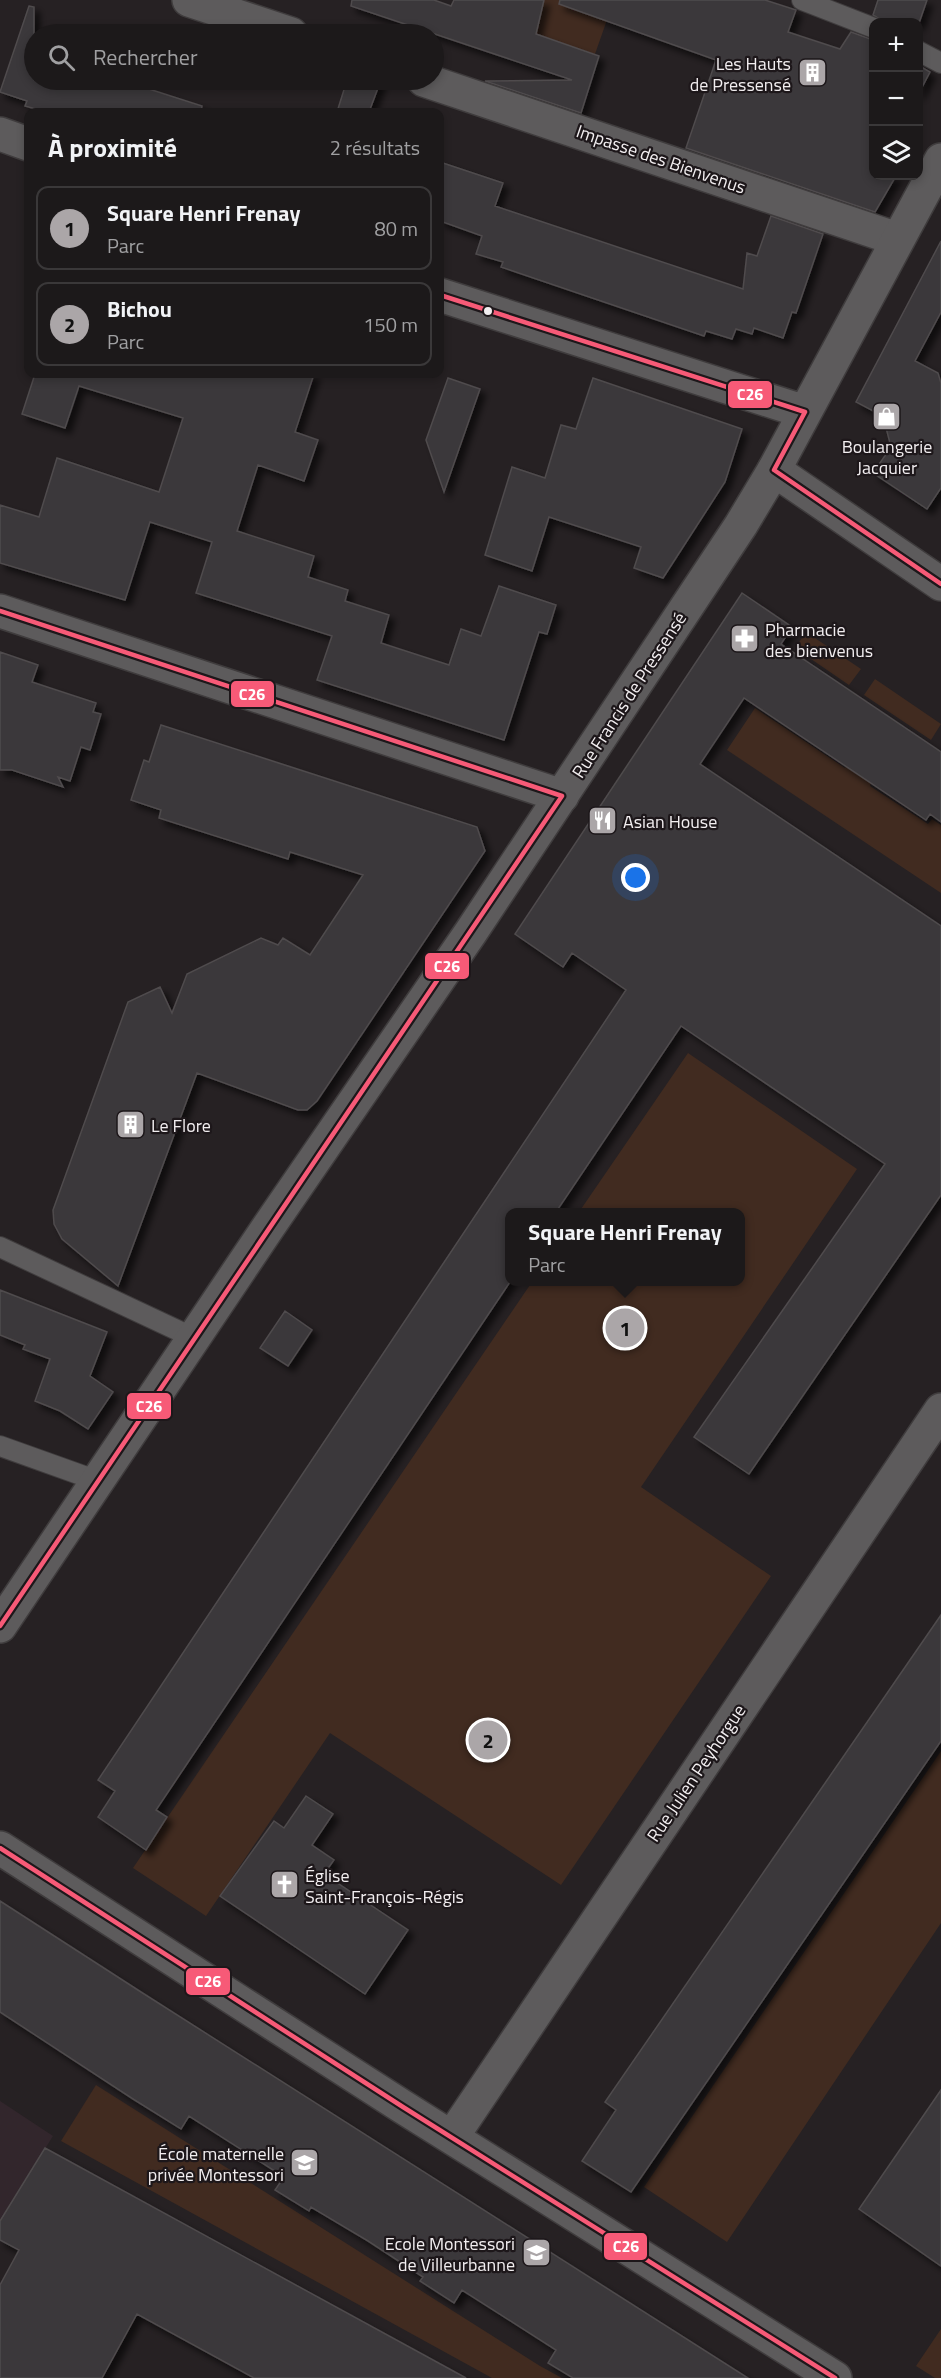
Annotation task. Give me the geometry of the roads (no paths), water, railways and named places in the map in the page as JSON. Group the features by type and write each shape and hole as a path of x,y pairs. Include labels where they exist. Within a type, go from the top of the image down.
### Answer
{"street":[{"path":"189,0 261,24"},
{"name":"Impasse des Bienvenus","path":"444,87 897,239"},
{"path":"0,134 24,143"},
{"name":"Rue Francis de Pressensé","path":"0,1626 562,796 774,470 941,160"},
{"path":"444,296 805,412"},
{"path":"774,470 941,584"},
{"path":"0,611 562,796"},
{"name":"Rue Julien Peyhorgue","path":"452,2137 941,1410"},
{"path":"0,1848 835,2378"}],"lane":[{"path":"802,0 869,26"},
{"path":"923,54 941,63"},
{"path":"0,1247 194,1338"},
{"path":"0,1446 98,1481"}],"place":[{"name":"Les Hauts de Pressensé","path":"812,73"},
{"name":"Boulangerie Jacquier","path":"887,417"},
{"name":"Pharmacie des bienvenus","path":"744,639"},
{"name":"Asian House","path":"602,821"},
{"name":"Le Flore","path":"130,1125"},
{"name":"Square Henri Frenay","path":"625,1328"},
{"name":"Bichou","path":"488,1740"},
{"name":"Église Saint-François-Régis","path":"284,1885"},
{"name":"École maternelle privée Montessori","path":"305,2163"},
{"name":"Ecole Montessori de Villeurbanne","path":"536,2253"}]}
